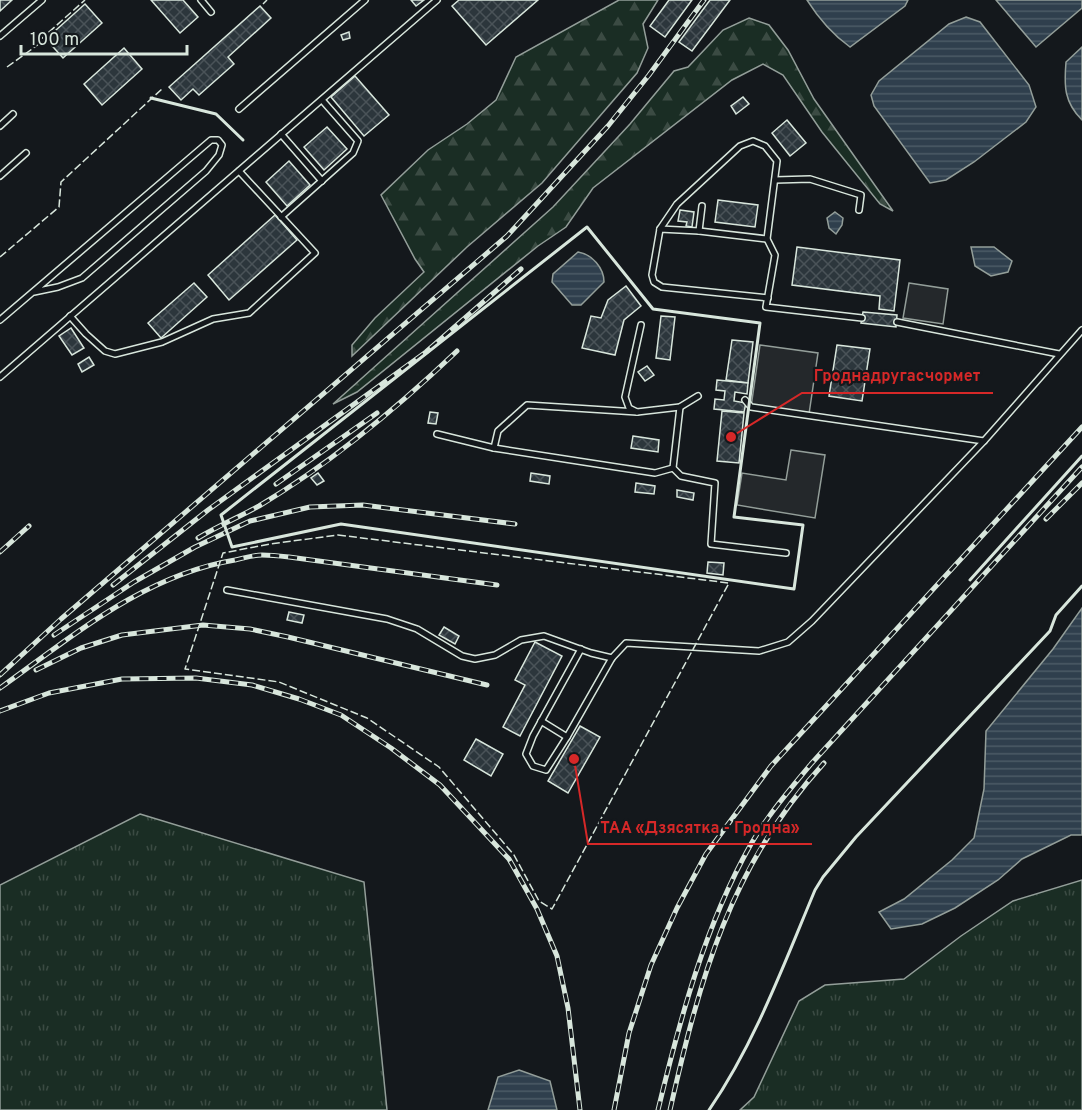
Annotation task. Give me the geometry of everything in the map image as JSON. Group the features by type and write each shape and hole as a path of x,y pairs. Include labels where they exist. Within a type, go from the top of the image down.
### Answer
{"lane":[{"path":"0,36 42,0"},
{"path":"201,0 211,12"},
{"path":"239,109 365,0"},
{"path":"0,377 437,0"},
{"path":"281,217 352,153 358,141 322,100"},
{"path":"0,126 13,114"},
{"path":"282,134 322,181"},
{"path":"0,320 211,140 218,141 222,145 219,155 206,171 81,278 58,287 34,292"},
{"path":"768,298 662,287 654,282 652,276 660,229 677,204 740,146 753,141 765,146 777,161 767,239 775,255 768,298 766,307 862,318"},
{"path":"0,176 26,153"},
{"path":"70,316 105,351 115,354 162,342 213,319 249,313 315,253 239,171"},
{"path":"775,180 810,179 861,195 859,210"},
{"path":"699,231 702,206"},
{"path":"660,229 767,239"},
{"path":"897,322 1059,354"},
{"path":"637,412 629,408 625,397 641,326"},
{"path":"581,649 541,721 526,754 533,766 546,770 612,657 626,643 759,651 788,642 812,621 984,441 1082,330"},
{"path":"494,448 498,431 527,405 637,412 680,407 698,396"},
{"path":"745,400 752,406 984,441"},
{"path":"673,468 680,407"},
{"path":"437,434 494,448 655,473 673,468"},
{"path":"673,468 681,476 715,483 711,544 786,553"},
{"path":"227,590 387,619 417,629 462,656 476,659 495,655 521,640 544,636 612,657"},
{"path":"541,721 567,737"}],"green space":[{"path":"619,0 658,0 643,24 648,48 637,73 542,183 467,247 352,356 352,345 375,318 424,272 381,195 428,150 467,124 496,100 516,57"},
{"path":"749,18 769,25 788,50 814,99 893,211 880,204 822,132 783,75 763,64 732,80 593,188 566,227 538,246 357,392 333,404 553,207 630,124 674,71 688,67 723,30"},
{"path":"140,814 364,882 387,1110 0,1110 0,885"},
{"path":"1082,880 1082,1110 740,1110 754,1097 799,1001 825,985 904,979 1013,901"}],"shaded area":[{"path":"909,283 948,289 943,324 903,318"},
{"path":"760,345 818,353 809,414 751,407"},
{"path":"791,450 825,455 815,518 737,505 742,473 786,480"}],"water":[{"path":"807,0 908,0 905,6 850,47 826,26"},
{"path":"996,0 1082,0 1082,8 1036,47"},
{"path":"966,17 980,22 1029,85 1036,107 1026,122 974,162 946,180 930,183 874,106 871,95 879,81 949,24"},
{"path":"1082,47 1082,120 1068,100 1065,79 1066,62"},
{"path":"835,212 843,218 842,225 836,234 829,228 827,218"},
{"path":"971,247 994,247 1012,261 1008,272 991,276 975,266"},
{"path":"578,252 596,262 602,272 604,282 581,305 572,305 552,282 553,274"},
{"path":"1082,608 1082,835 1071,835 1022,859 998,880 955,908 922,924 891,929 879,912 904,899 952,860 974,838 984,789 986,731 1053,649"},
{"path":"519,1070 550,1081 557,1110 488,1110 498,1077"}],"building":[{"path":"0,0 12,0 0,11"},
{"path":"151,0 183,0 198,17 180,33"},
{"path":"411,0 424,0 416,6"},
{"path":"459,0 538,0 486,45 452,6"},
{"path":"669,0 692,0 665,37 650,26"},
{"path":"710,0 730,0 692,51 679,42"},
{"path":"85,4 102,23 63,58 46,39"},
{"path":"260,6 271,18 228,57 234,64 199,95 193,89 181,100 169,87"},
{"path":"349,32 350,38 343,40 341,35"},
{"path":"124,48 142,69 102,105 84,84"},
{"path":"355,76 389,115 364,136 331,97"},
{"path":"743,97 749,104 736,114 731,106"},
{"path":"787,120 806,143 790,156 772,133"},
{"path":"327,127 347,149 324,170 304,147"},
{"path":"289,161 310,185 287,206 266,182"},
{"path":"718,200 758,205 755,227 715,222"},
{"path":"680,210 694,212 692,227 686,226 687,222 678,221"},
{"path":"275,215 297,240 229,300 208,275"},
{"path":"797,247 900,260 894,311 879,309 880,296 792,285"},
{"path":"194,283 207,297 161,338 148,323"},
{"path":"626,286 641,306 624,320 615,355 582,348 591,316 601,318 608,300"},
{"path":"863,312 897,315 896,327 861,323"},
{"path":"661,316 675,317 670,360 656,358"},
{"path":"71,328 84,348 72,355 59,336"},
{"path":"732,340 753,342 748,383 726,380"},
{"path":"837,345 870,349 862,401 829,396"},
{"path":"89,357 94,365 82,372 78,364"},
{"path":"647,366 654,375 645,381 638,372"},
{"path":"717,380 748,383 747,394 735,392 734,401 746,403 744,412 714,409 715,399 724,400 725,391 716,390"},
{"path":"722,411 744,413 739,463 717,461"},
{"path":"430,412 438,413 436,424 428,423"},
{"path":"633,436 659,440 658,452 631,448"},
{"path":"318,473 324,481 317,485 311,478"},
{"path":"531,473 550,476 549,484 530,481"},
{"path":"636,483 655,486 654,494 635,492"},
{"path":"677,490 694,493 693,500 677,497"},
{"path":"708,562 724,563 723,575 707,573"},
{"path":"289,612 304,615 302,623 287,620"},
{"path":"444,627 459,636 455,644 439,635"},
{"path":"535,642 562,656 520,736 503,727 525,685 515,680"},
{"path":"580,726 600,737 568,793 548,781"},
{"path":"476,739 503,754 491,776 464,760"}],"railway":[{"path":"0,675 61,619 507,236 608,126 704,0"},
{"path":"113,585 208,510 426,352 521,269"},
{"path":"198,538 259,506 312,472 387,414 457,351"},
{"path":"276,484 377,413"},
{"path":"614,1110 629,1033 651,965 677,908 706,854 771,766 1082,427"},
{"path":"658,1110 675,1041 707,940 735,875 758,833 811,764 1082,467"},
{"path":"1046,519 1082,483"},
{"path":"54,635 134,582 195,547 250,521 310,507 363,505 515,524"},
{"path":"0,552 29,526"},
{"path":"0,688 82,629 140,593 202,568 248,557 262,555 289,557 497,585"},
{"path":"36,670 81,648 122,635 203,625 250,629 288,637 487,685"},
{"path":"0,711 49,693 122,679 196,678 252,685 299,699 341,715 391,748 440,785 509,859 537,909 557,956 568,1008 580,1110"},
{"path":"670,1110 707,969 742,883 765,842 792,802 824,763"}],"fence":[{"path":"7,67 39,44 40,40 85,0"},
{"path":"263,4 267,0"},
{"path":"0,257 59,207 61,182 163,88"},
{"path":"338,535 729,583 552,909 539,901 514,855 439,767 367,718 279,682 185,669 223,553 338,535"}],"wall":[{"path":"151,98 216,114 243,140"},
{"path":"587,227 653,309 760,323 734,517 803,525 794,589 341,524 232,547 221,515 587,227"},
{"path":"970,580 1082,456"},
{"path":"709,1110 741,1058 755,1030 815,890 823,877 856,837 1050,631 1056,615 1082,586"}],"place":[{"name":"Гроднадругасчормет","path":"731,437"},
{"name":"ТАА «Дзясятка - Гродна»","path":"574,759"}]}
